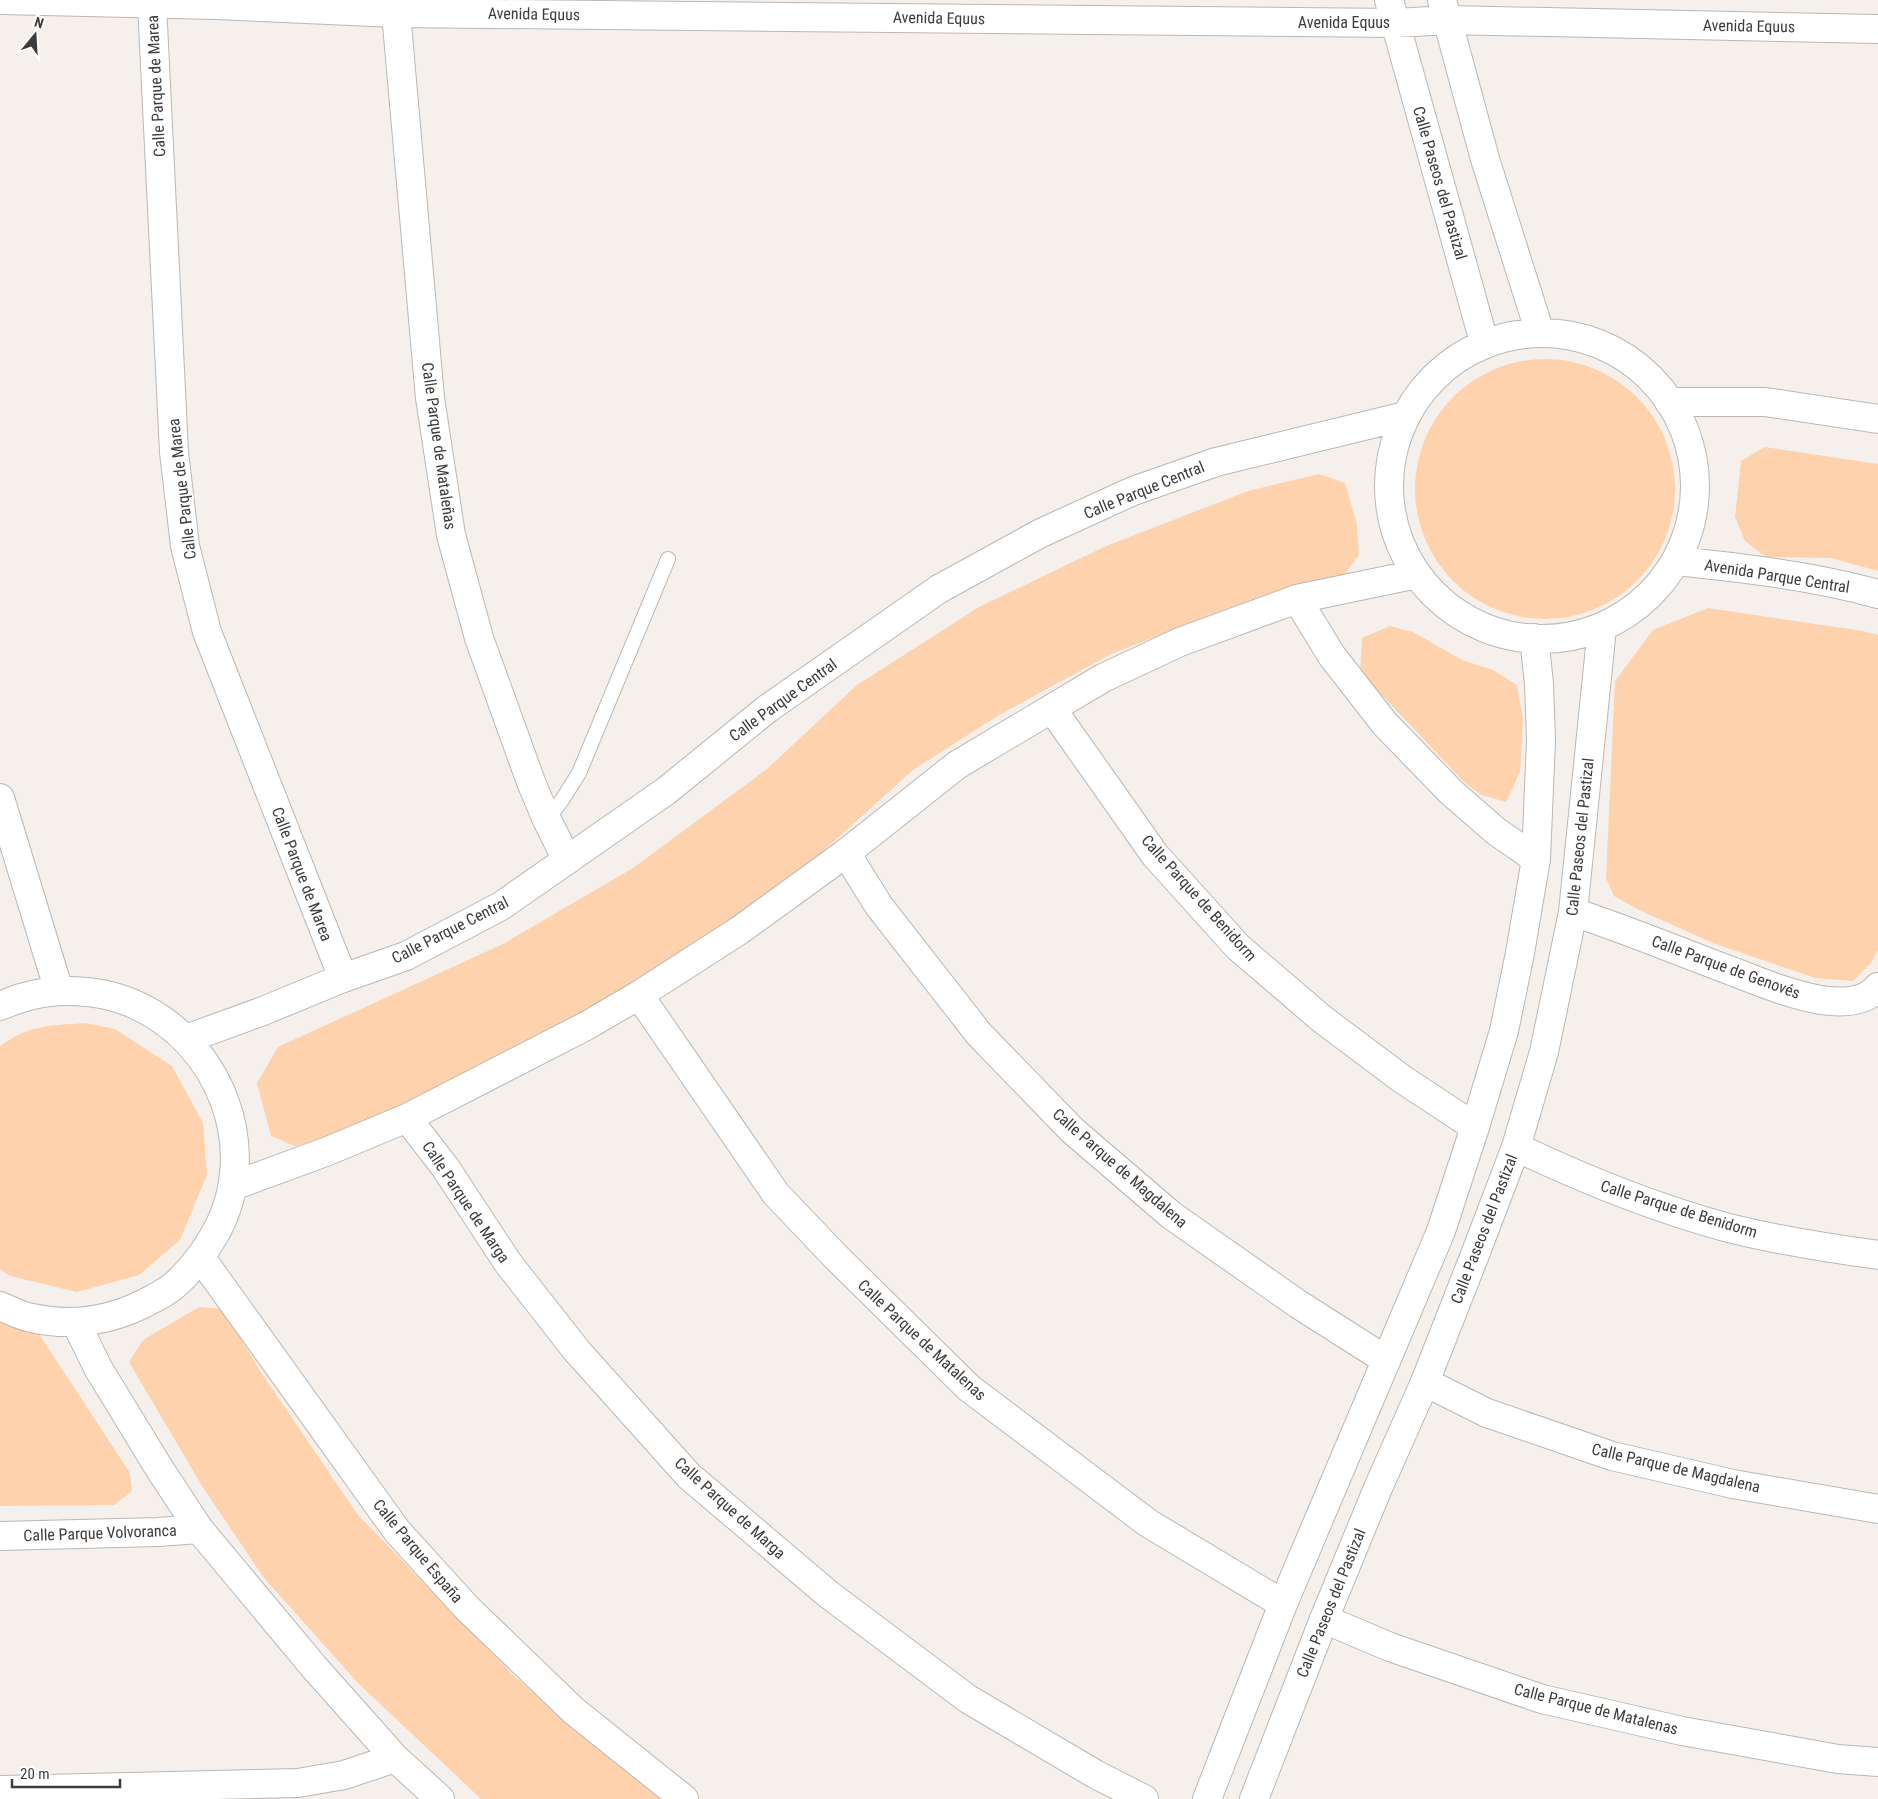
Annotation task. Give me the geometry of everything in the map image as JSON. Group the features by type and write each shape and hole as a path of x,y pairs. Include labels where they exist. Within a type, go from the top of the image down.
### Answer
{"street":[{"name":"Avenida Equus","path":"0,0 152,4 216,2 396,13 1393,12 1445,10 1878,29"},
{"name":"Calle Parque de Marea","path":"152,4 174,452 185,546 207,632 343,978"},
{"path":"1445,10 1485,159 1540,333"},
{"name":"Calle Paseos del Pastizal","path":"1393,12 1484,342"},
{"name":"Calle Parque de Mataleñas","path":"396,13 430,398 451,535 478,638 547,820 567,860"},
{"path":"1540,333 1572,336 1594,342 1633,362 1649,377 1669,402 1687,436 1693,460 1695,486 1693,512 1686,537 1676,561 1664,579 1650,595 1634,608 1602,628 1566,637 1534,638 1512,636 1469,620 1449,607 1417,574 1405,555 1396,534 1389,490 1390,467 1394,445 1405,416 1421,391 1434,377 1456,359 1484,342 1504,337 1540,333"},
{"path":"1669,402 1765,402 1878,419"},
{"name":"Calle Parque Central","path":"186,1039 343,978 406,956 501,906 666,791 767,709 940,589 1041,533 1134,490 1216,462 1405,416"},
{"name":"Avenida Parque Central","path":"1676,561 1756,570 1844,585 1878,594"},
{"path":"234,1186 328,1151 407,1118 586,1026 639,995 740,930 846,854 957,765 1103,678 1180,642 1297,598 1417,574"},
{"path":"1297,598 1332,656 1384,724 1452,794 1497,832 1536,859"},
{"name":"Calle Paseos del Pastizal","path":"1254,1799 1324,1619 1378,1488 1425,1382 1516,1147 1544,1052 1573,912 1602,628"},
{"path":"1207,1799 1283,1604 1440,1231 1475,1127 1504,1031 1536,859 1541,740 1539,683 1534,638"},
{"name":"Calle Parque de Benidorm","path":"1052,709 1156,855 1238,947 1322,1019 1402,1079 1475,1127"},
{"path":"0,798 59,991"},
{"name":"Calle Parque de Magdalena","path":"846,854 879,906 979,1034 1072,1130 1171,1215 1298,1304 1386,1360"},
{"name":"Calle Parque de Genovés","path":"1573,912 1622,928 1686,955 1769,985 1822,1000 1854,1001 1873,993 1878,987"},
{"path":"0,1006 24,996 59,991 94,993 128,1001 159,1017 186,1039 211,1070 228,1107 235,1146 234,1186 222,1224 201,1258 166,1292 123,1314 76,1323 30,1318 0,1306"},
{"name":"Calle Parque de Matalenas","path":"639,995 776,1194 836,1257 969,1388 1148,1523 1283,1604"},
{"name":"Calle Parque de Marga","path":"407,1118 445,1167 508,1263 577,1351 689,1476 828,1594 968,1698 1095,1774 1144,1799"},
{"name":"Calle Parque de Benidorm","path":"1516,1147 1612,1190 1724,1226 1809,1245 1878,1256"},
{"name":"Calle Parque España","path":"201,1258 397,1530 467,1608 574,1711 684,1799"},
{"path":"76,1323 103,1376 199,1529 314,1667 394,1758 440,1799"},
{"name":"Calle Parque de Magdalena","path":"1425,1382 1488,1413 1612,1456 1733,1484 1878,1509"},
{"name":"Calle Parque Volvoranca","path":"0,1536 158,1532 199,1529"},
{"name":"Calle Parque de Matalenas","path":"1324,1619 1390,1647 1542,1699 1682,1731 1838,1759 1878,1762"},
{"path":"0,1790 298,1783 344,1775 394,1758"}],"lane":[{"path":"547,820 579,773 668,559"}],"shaded area":[{"path":"1545,359 1570,362 1595,369 1617,381 1637,397 1653,417 1665,439 1672,464 1675,489 1672,514 1665,539 1653,561 1637,581 1617,597 1595,609 1570,616 1545,619 1520,616 1495,609 1473,597 1453,581 1437,561 1425,539 1418,514 1415,489 1418,464 1425,439 1437,417 1453,397 1473,381 1495,369 1520,362"},
{"path":"1765,447 1878,464 1878,571 1831,558 1766,557 1745,541 1735,517 1741,461"},
{"path":"1319,474 1345,483 1357,525 1359,555 1344,575 1234,606 1111,654 999,715 913,770 739,924 648,979 394,1114 327,1138 295,1146 271,1136 257,1083 278,1047 503,944 633,868 767,769 857,685 979,607 1104,547 1248,491"},
{"path":"1708,608 1863,631 1878,635 1878,949 1872,962 1853,981 1815,978 1713,943 1639,910 1614,896 1606,878 1615,681 1653,630"},
{"path":"1390,626 1413,632 1462,660 1493,670 1517,685 1523,720 1520,772 1506,802 1482,795 1465,783 1360,672 1362,638"},
{"path":"85,1023 115,1029 172,1066 203,1123 207,1175 180,1240 139,1275 77,1292 10,1276 0,1269 0,1046 21,1034 41,1027"},
{"path":"199,1307 223,1309 260,1371 358,1515 515,1677 665,1799 481,1799 359,1684 264,1578 202,1486 129,1362 143,1340"},
{"path":"0,1322 39,1334 130,1473 132,1491 114,1505 0,1506"}]}
